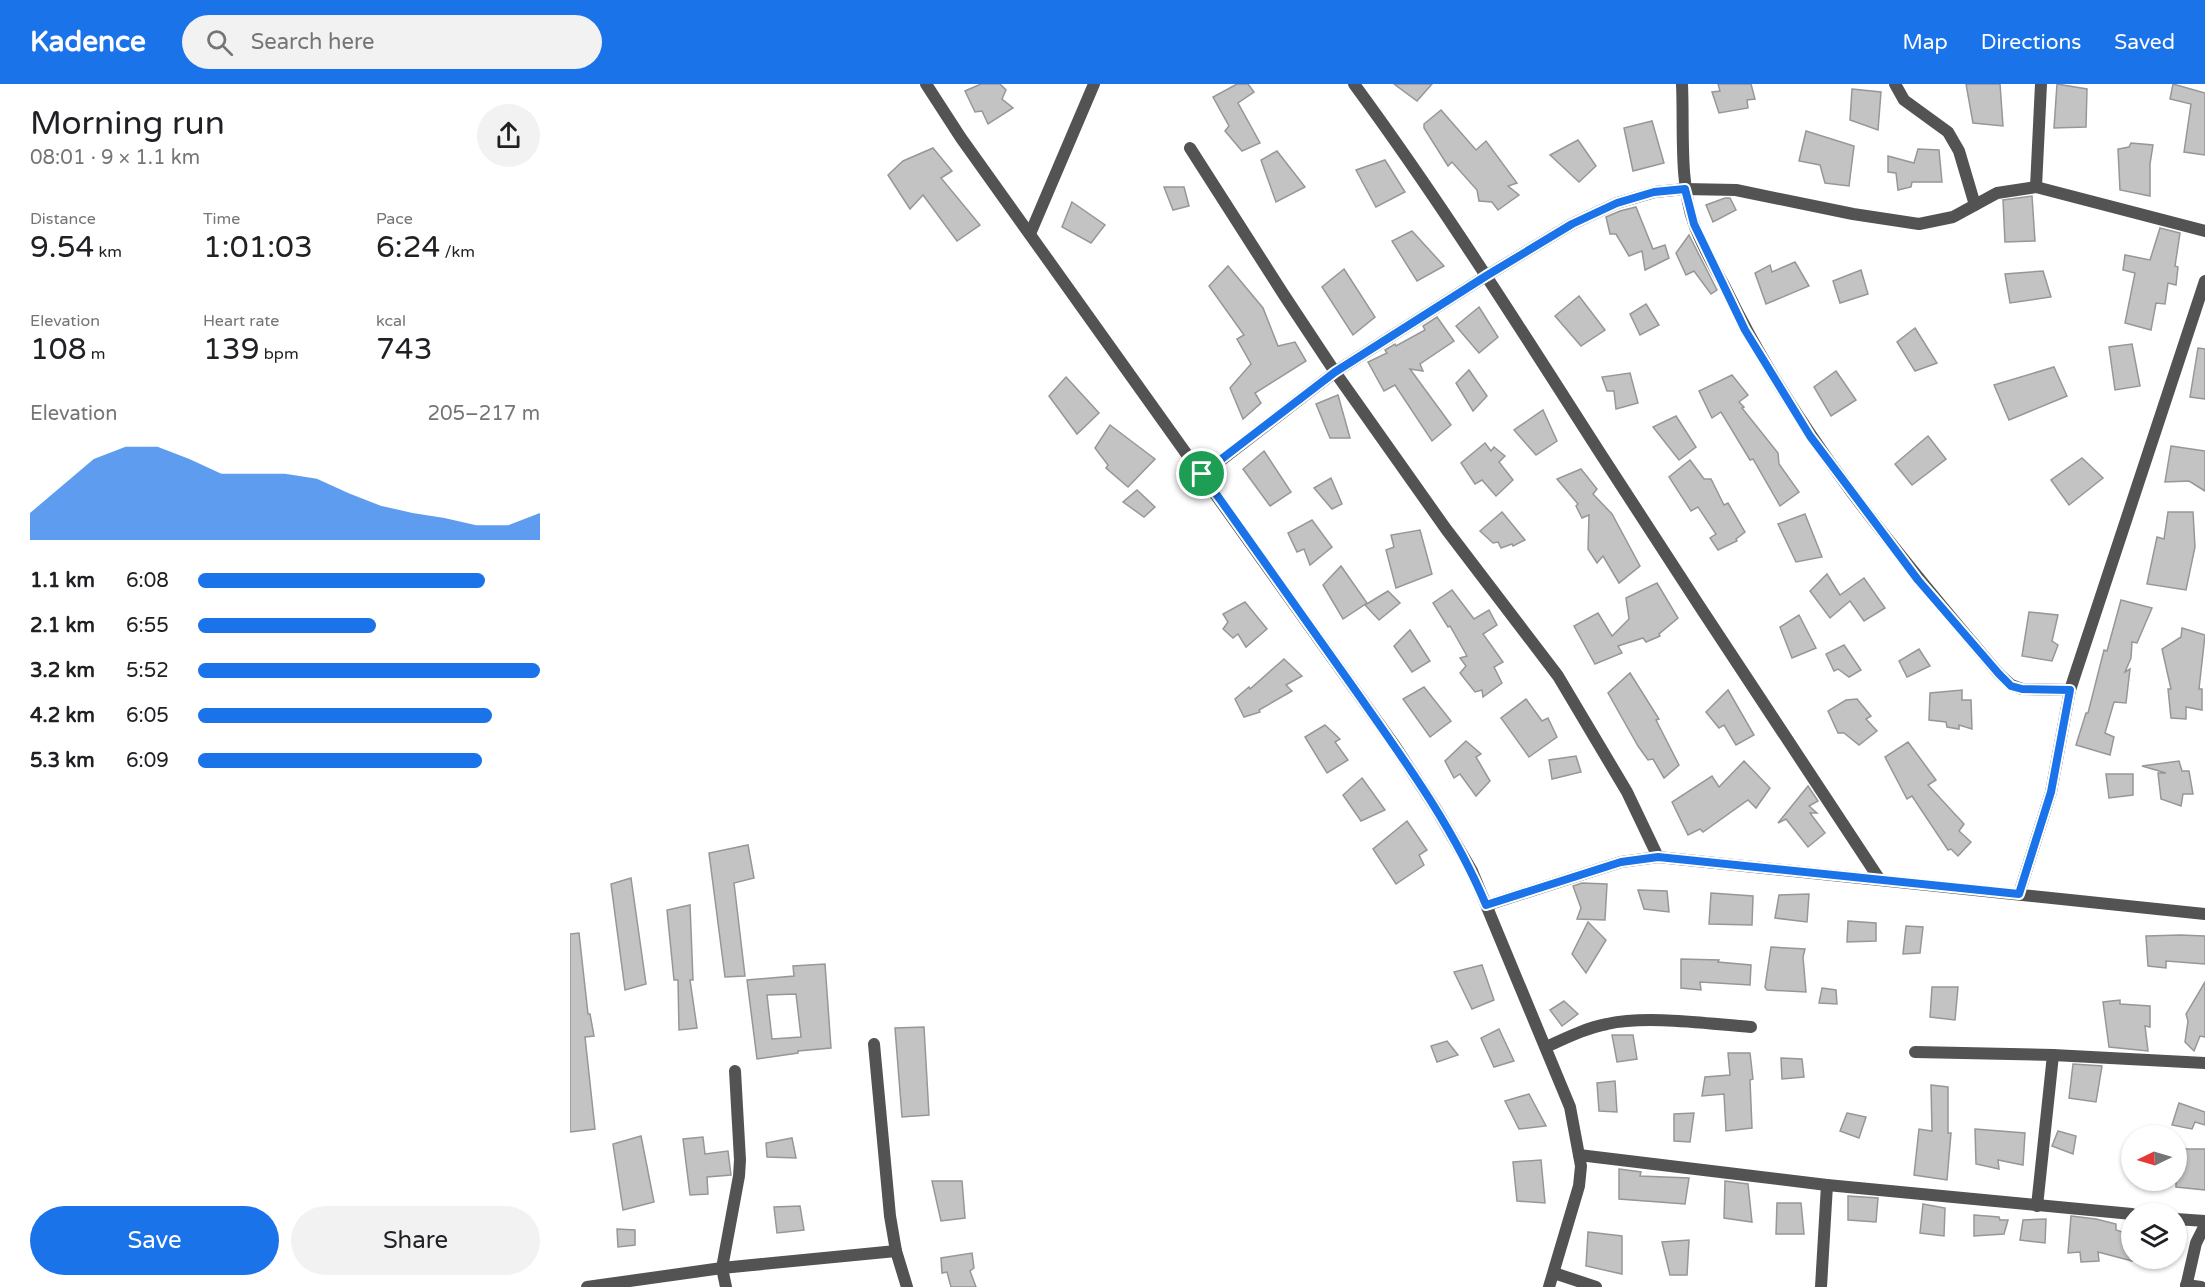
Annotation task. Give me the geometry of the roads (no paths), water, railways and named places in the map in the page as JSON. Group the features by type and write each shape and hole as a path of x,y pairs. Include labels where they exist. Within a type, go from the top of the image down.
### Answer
{"street":[{"path":"927,84 961,138 1395,746 1436,809 1472,871 1570,1107 1579,1155 1581,1166 1579,1186 1549,1287"},
{"path":"1030,234 1094,84"},
{"path":"1354,84 1394,139 1486,276 1751,686 1880,880"},
{"path":"1682,84 1685,189 1694,224 1745,330 1810,436 1918,580 2011,686 2022,689 2070,690"},
{"path":"1895,84 1904,100 1948,132 1959,151 1975,205"},
{"path":"2036,187 2042,84"},
{"path":"1190,148 1335,372 1446,530 1558,676 1627,792 1658,857"},
{"path":"1202,474 1335,372 1486,276 1572,224 1617,203 1654,192 1685,189 1736,190 1919,225 1953,217 1996,193 2036,187 2205,231"},
{"path":"2019,894 2051,792 2070,690 2205,282"},
{"path":"1486,905 1621,862 1658,857 2205,914"},
{"path":"1546,1047 1584,1030 1609,1023 1641,1020 1751,1027"},
{"path":"874,1044 890,1216 896,1251 907,1287"},
{"path":"1915,1052 2053,1055 2205,1063"},
{"path":"2037,1206 2053,1055"},
{"path":"726,1287 722,1268 739,1176 735,1071"},
{"path":"1579,1155 1827,1185 2121,1213"},
{"path":"1821,1287 1827,1185"},
{"path":"2187,1221 2205,1223 2196,1243 2186,1286 2201,1287"},
{"path":"587,1287 722,1268 896,1251"},
{"path":"1554,1273 1596,1287"}]}
